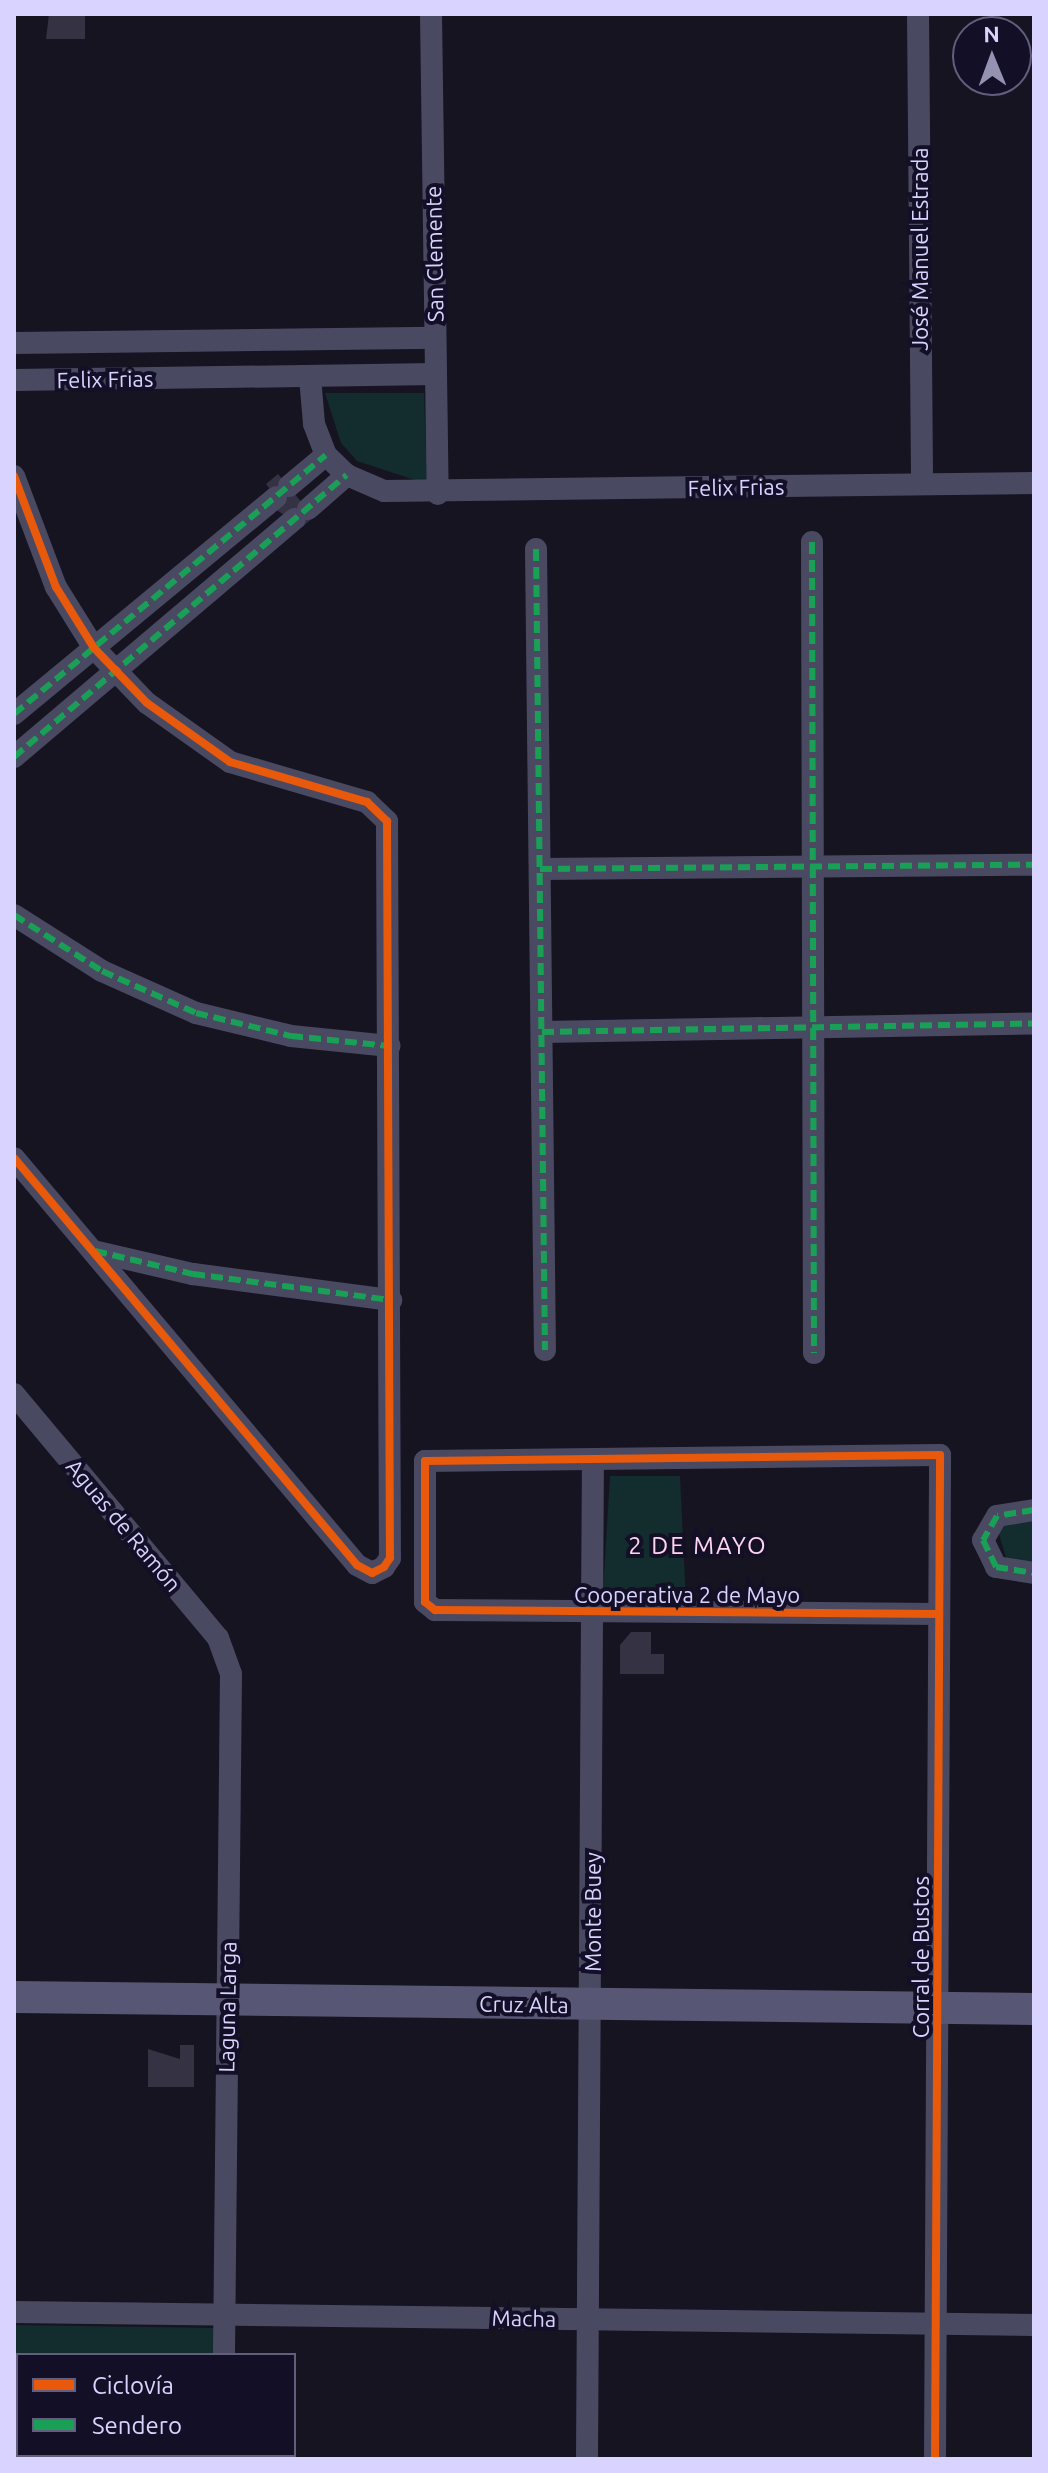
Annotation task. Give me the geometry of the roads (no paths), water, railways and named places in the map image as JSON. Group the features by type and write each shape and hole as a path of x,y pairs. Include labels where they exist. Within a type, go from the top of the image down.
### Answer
{"main road":[{"name":"Cruz Alta","path":"14,1997 1034,2009"}],"street":[{"name":"San Clemente","path":"431,14 438,494"},
{"name":"José Manuel Estrada","path":"918,14 922,483"},
{"name":"Felix Frias","path":"14,343 435,338"},
{"name":"Felix Frias","path":"14,380 435,374"},
{"path":"14,757 347,475 326,455 314,424 310,377"},
{"path":"14,714 326,455"},
{"name":"Felix Frias","path":"347,475 384,491 438,494 1034,483"},
{"path":"14,476 44,564 94,648 114,672 186,735 230,762 367,802 384,814 389,1046 390,1558 372,1573 357,1565 14,1158"},
{"path":"812,542 814,1353"},
{"path":"536,549 545,1350"},
{"path":"540,869 1034,865"},
{"path":"14,915 102,971 196,1013 291,1036 389,1046"},
{"path":"542,1032 1034,1023"},
{"path":"93,1251 193,1274 391,1300"},
{"name":"Aguas de Ramón","path":"14,1394 218,1638 228,1659"},
{"name":"Corral de Bustos","path":"593,1460 940,1455 940,2008 935,2459"},
{"name":"Cooperativa 2 de Mayo","path":"593,1460 429,1456 425,1602 435,1610 939,1614"},
{"name":"Monte Buey","path":"587,2459 593,2005 593,1460"},
{"path":"1034,1510 997,1516 983,1540 996,1567 1034,1573"},
{"name":"Laguna Larga","path":"224,2353 228,1659"},
{"name":"Macha","path":"14,2312 1034,2325"}],"district":[{"name":"2 DE MAYO","path":"698,1546"}]}
